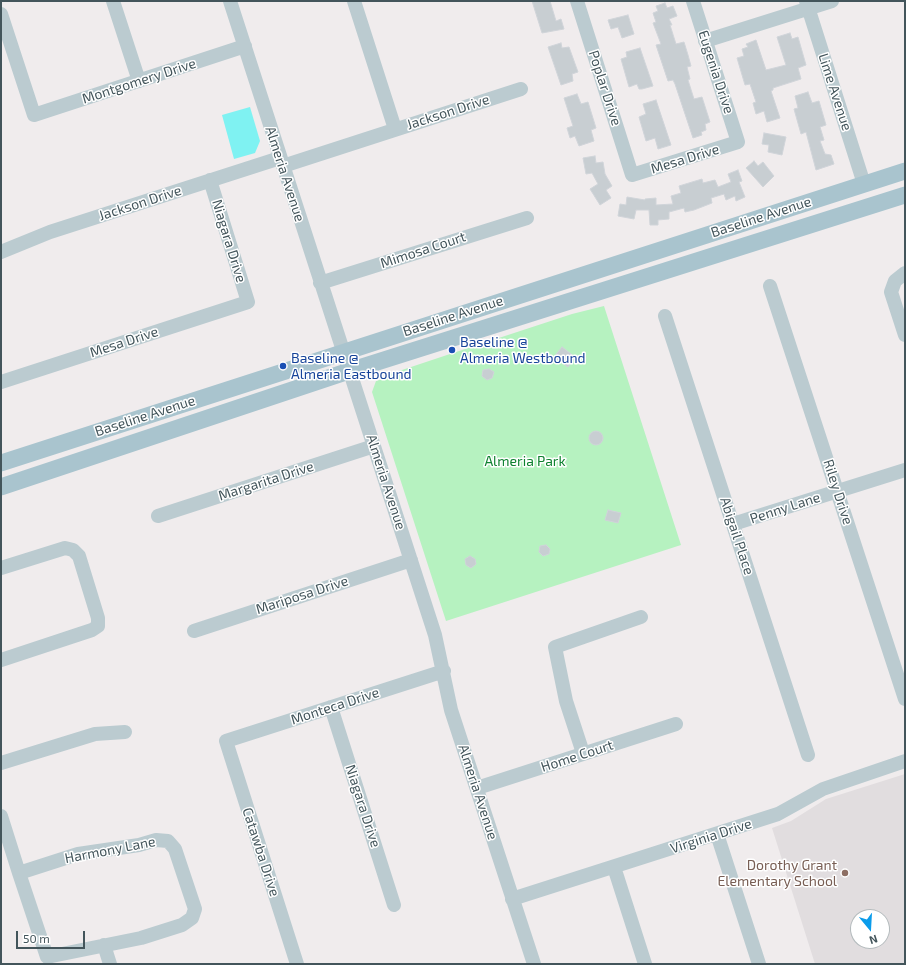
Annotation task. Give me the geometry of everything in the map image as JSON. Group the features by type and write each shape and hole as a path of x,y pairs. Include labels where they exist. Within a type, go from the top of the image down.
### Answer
{"main road":[{"name":"Baseline Avenue","path":"1,463 905,171"},
{"name":"Baseline Avenue","path":"1,487 349,371 905,194"}],"street":[{"path":"113,1 139,81"},
{"name":"Almeria Avenue","path":"230,1 342,352 435,635 444,671 451,710 534,964"},
{"path":"354,1 395,129"},
{"name":"Poplar Drive","path":"577,1 632,176"},
{"name":"Eugenia Drive","path":"693,1 738,142"},
{"path":"705,40 807,5 832,1"},
{"name":"Lime Avenue","path":"807,5 864,184"},
{"name":"Montgomery Drive","path":"1,14 34,116 245,46"},
{"name":"Jackson Drive","path":"1,252 50,232 210,180 281,162 395,129 522,89"},
{"name":"Mesa Drive","path":"632,176 738,142"},
{"name":"Niagara Drive","path":"210,180 248,302"},
{"name":"Mimosa Court","path":"320,283 527,218"},
{"path":"905,273 895,280 892,292 905,335"},
{"name":"Riley Drive","path":"770,286 905,699"},
{"name":"Mesa Drive","path":"1,382 248,302"},
{"name":"Abigail Place","path":"665,316 808,756"},
{"name":"Margarita Drive","path":"158,516 374,446"},
{"name":"Penny Lane","path":"733,524 905,470"},
{"path":"1,568 66,548 73,550 79,556 98,618 98,626 92,630 1,660"},
{"name":"Mariposa Drive","path":"194,631 411,560"},
{"path":"583,754 566,701 555,646 641,617"},
{"name":"Monteca Drive","path":"226,741 444,671"},
{"name":"Niagara Drive","path":"331,707 394,905"},
{"name":"Home Court","path":"477,788 676,724"},
{"path":"1,763 96,734 125,732"},
{"name":"Catawba Drive","path":"226,741 297,964"},
{"name":"Virginia Drive","path":"512,899 778,814 823,789 905,761"},
{"path":"1,816 48,957 104,945 110,964"},
{"path":"717,834 759,964"},
{"name":"Harmony Lane","path":"19,873 78,854 139,845 156,840 168,841 175,850 194,909 192,918 182,925 141,938 104,945"},
{"path":"614,867 645,964"}],"shaded area":[{"name":"Dorothy Grant Elementary School","path":"905,774 905,964 815,964 772,828 791,821 826,799"}],"green space":[{"name":"Almeria Park","path":"604,306 681,545 446,621 372,392 376,381 383,379 384,376 450,354 572,314"}],"water":[{"path":"250,107 260,141 255,153 234,159 222,115"}],"building":[{"path":"532,1 550,1 556,21 561,19 564,29 542,33"},
{"path":"665,3 667,8 673,6 677,16 669,19 672,25 670,25 676,44 684,42 691,66 687,67 690,79 688,80 694,99 702,97 710,122 705,124 706,130 701,132 702,135 693,138 675,84 673,80 668,81 656,45 661,44 653,23 656,22 653,13 658,11 656,6"},
{"path":"628,15 634,34 622,38 618,27 611,29 608,20"},
{"path":"790,33 792,39 798,37 806,65 798,68 801,79 773,88 771,91 780,118 767,122 764,111 756,114 753,103 756,102 750,84 745,85 737,58 744,56 742,49 748,47 746,44 756,40 766,70 786,65 777,37"},
{"path":"561,43 562,48 569,47 578,72 572,74 573,81 561,85 548,47"},
{"path":"640,48 653,86 642,89 639,89 637,84 629,87 621,59 627,57 626,52"},
{"path":"808,92 812,103 819,101 826,125 820,127 824,140 820,141 825,154 831,155 834,164 816,170 806,132 801,134 794,109 798,108 795,96"},
{"path":"577,94 581,104 588,102 596,128 591,130 594,141 579,146 575,136 570,138 567,128 573,126 564,98"},
{"path":"656,100 671,145 658,149 655,138 646,141 639,117 646,114 643,104"},
{"path":"764,133 786,137 782,155 768,152 769,145 762,144"},
{"path":"595,156 596,163 603,162 605,174 612,186 606,190 611,198 600,205 590,189 598,184 592,173 586,174 583,158"},
{"path":"754,161 758,166 763,162 774,176 763,187 746,168"},
{"path":"738,170 742,181 739,182 745,197 736,201 735,196 726,200 724,194 711,198 712,203 694,210 685,212 684,208 669,212 669,219 658,220 658,225 650,225 649,210 636,210 634,219 618,216 620,204 626,205 627,197 645,200 656,198 656,205 673,204 671,196 681,193 679,186 702,179 703,183 715,180 718,187 731,182 728,174"},
{"path":"562,347 575,357 568,367 554,357"},
{"path":"489,369 494,372 492,378 487,380 482,376 483,370"},
{"path":"593,431 599,431 603,435 603,441 599,445 593,445 589,441 589,435"},
{"path":"608,510 621,513 618,523 605,520"},
{"path":"546,545 550,549 549,554 543,556 539,552 540,546"},
{"path":"470,556 475,559 476,564 471,568 466,565 465,559"}],"place":[{"name":"Baseline @ Almeria Westbound","path":"452,350"},
{"name":"Baseline @ Almeria Eastbound","path":"283,366"},
{"name":"Dorothy Grant Elementary School","path":"845,873"}]}
